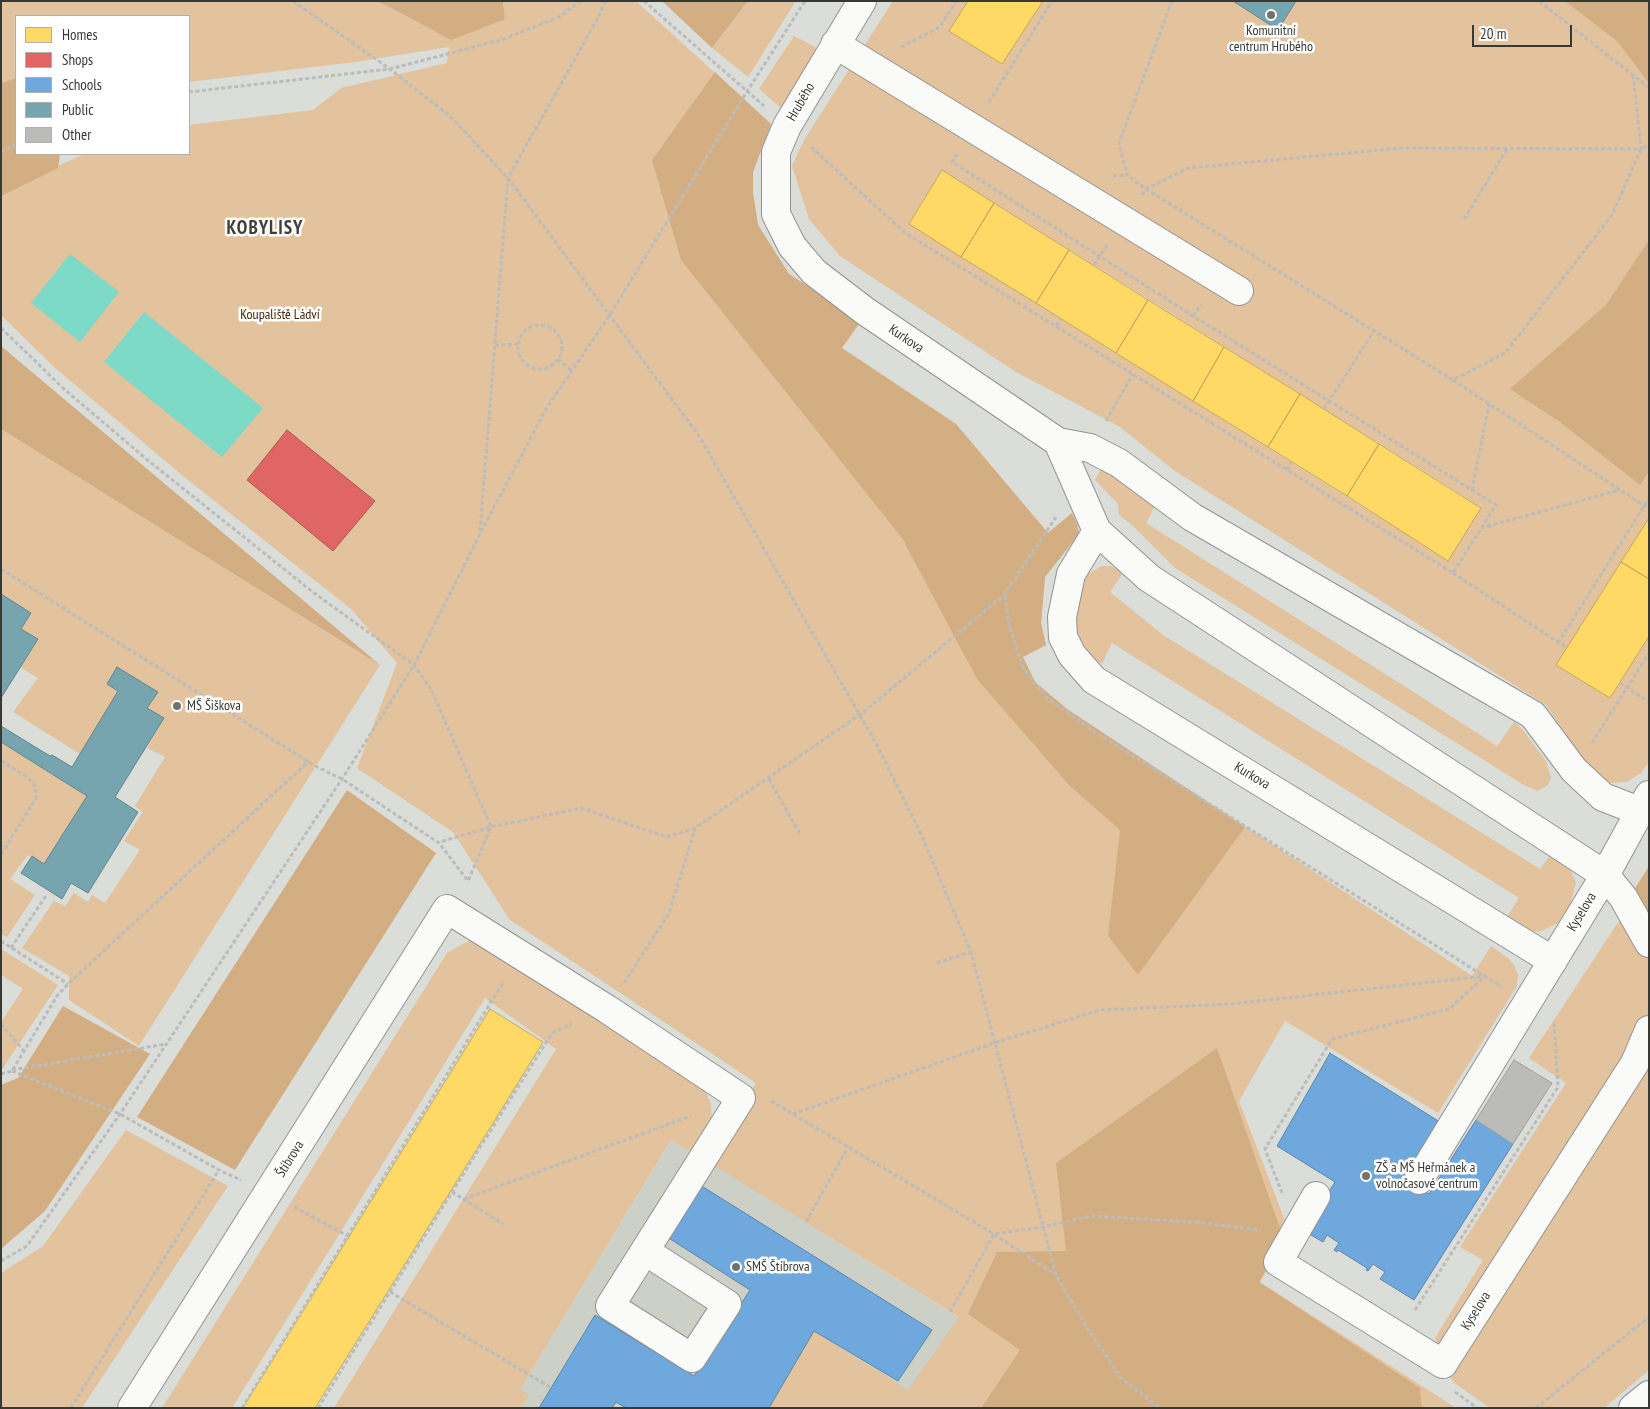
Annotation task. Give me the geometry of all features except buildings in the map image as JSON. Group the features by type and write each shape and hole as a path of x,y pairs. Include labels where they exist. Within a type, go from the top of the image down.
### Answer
{"street":[{"name":"Hrubého","path":"776,214 776,152 787,126 862,1"},
{"path":"835,44 1239,291"},
{"name":"Kurkova","path":"776,214 792,246 814,272 865,311 1058,442 1090,448 1119,463 1192,516 1533,715 1574,770 1603,797 1644,803"},
{"path":"1058,442 1097,531 1149,578 1605,875"},
{"name":"Kurkova","path":"1097,531 1071,574 1062,617 1063,637 1072,656 1094,680 1553,961"},
{"name":"Kyselova","path":"1419,1180 1605,875 1644,803"},
{"name":"Kyselova","path":"1605,875 1623,896 1649,943"},
{"name":"Štíbrova","path":"132,1408 447,909 520,954"},
{"path":"520,954 607,1009 740,1098 645,1250"},
{"name":"Kyselova","path":"1316,1196 1278,1262 1443,1364 1635,1062 1649,1030"},
{"path":"1633,1408 1649,1395"}],"path":[{"path":"293,1 390,69 451,117 508,178 699,436 861,714 920,832 970,952 1056,1275 1089,1331 1122,1379 1160,1408"},
{"path":"190,92 390,69 504,39 559,16 581,1"},
{"path":"480,534 508,178 606,1"},
{"path":"644,1 748,90"},
{"path":"1,1261 27,1246 120,1114 342,779 414,665 546,409 609,316 805,1"},
{"path":"868,63 940,27 956,1"},
{"path":"1052,1 952,162 1496,505 1453,573"},
{"path":"1172,1 1119,143 1127,175 1146,189 1453,380 1649,509"},
{"path":"1539,1 1649,88"},
{"path":"1453,380 1505,353 1612,216 1641,149 1633,74"},
{"path":"1,152 15,145"},
{"path":"1094,266 1146,189 1188,168 1401,148 1641,149 1649,145"},
{"path":"811,147 904,232 1453,573 1567,648"},
{"path":"1464,219 1508,148"},
{"path":"1056,326 1061,318"},
{"path":"537,325 551,328 560,339 561,353 558,359 553,365 546,368 532,368 520,358 518,351 520,337 530,327 537,325"},
{"path":"1,328 64,388 150,462 314,593 414,665 431,689 491,827 468,881 440,842 342,779 309,761 1,568"},
{"path":"1324,409 1374,331"},
{"path":"495,345 518,344"},
{"path":"558,359 572,371"},
{"path":"1472,490 1489,404"},
{"path":"1286,470 1291,462"},
{"path":"1482,528 1621,490"},
{"path":"1558,643 1649,498"},
{"path":"440,842 491,827 581,808 667,837 695,828 861,714 1004,595 1060,512"},
{"path":"1004,595 1010,628 1024,670 1048,699 1095,732 1528,1004"},
{"path":"1574,770 1649,653"},
{"path":"1620,683 1649,702"},
{"path":"1,761 27,777 35,786 36,798 1,854"},
{"path":"12,1071 57,996 68,984 309,761"},
{"path":"768,779 800,834"},
{"path":"623,985 669,913 695,828"},
{"path":"11,948 47,894"},
{"path":"1,942 68,984"},
{"path":"938,963 970,952"},
{"path":"242,1408 349,1237 520,954"},
{"path":"793,1114 994,1043 1100,1010 1231,1004 1485,976"},
{"path":"950,1312 994,1234 1043,1227 1091,1216 1194,1222 1295,1232 1264,1149 1332,1039 1449,1009 1485,976"},
{"path":"1398,1335 1558,1087 1553,1013"},
{"path":"1,1024 24,1051"},
{"path":"318,1408 552,1033"},
{"path":"1,1074 166,1044"},
{"path":"12,1071 120,1114 243,1182"},
{"path":"464,1199 694,1115"},
{"path":"806,1222 848,1147"},
{"path":"71,1408 219,1170"},
{"path":"452,1192 503,1224"},
{"path":"289,1205 349,1237"},
{"path":"390,1292 550,1386"},
{"path":"1536,1408 1649,1317"}],"shaded area":[{"path":"375,1 503,1 505,19 451,40 390,7"},
{"path":"662,1 748,1 712,48"},
{"path":"1565,1 1649,1 1649,83 1618,42"},
{"path":"715,72 771,124 753,172 753,193 758,225 789,274 861,321 842,348 956,424 1048,533 1072,513 1079,534 1045,577 1041,623 1046,645 1023,657 1035,682 1067,709 1245,827 1138,975 1108,936 1120,830 1069,785 977,679 902,538 681,260 652,160"},
{"path":"15,78 15,155 60,155 58,168 1,196 1,83"},
{"path":"1649,240 1649,471 1640,485 1560,422 1510,389 1606,305"},
{"path":"70,254 119,292 80,342 31,303"},
{"path":"144,312 263,408 222,457 104,362"},
{"path":"1,346 380,665 1,429"},
{"path":"347,790 436,853 235,1170 137,1117"},
{"path":"1649,866 1649,920 1631,895"},
{"path":"63,1006 150,1054 45,1211 1,1249 1,1085 18,1078"},
{"path":"1217,1048 1284,1240 1259,1282 1420,1388 1422,1408 981,1408 1020,1350 968,1314 997,1252 1066,1251 1056,1163"},
{"name":"SMŠ Štíbrova","path":"672,1139 1036,1364 1008,1408 522,1408 529,1395 520,1389"}],"green space":[{"name":"Koupaliště Ládví","path":"1,1 375,1 390,7 505,19 503,1 636,1 771,124 753,172 753,193 758,225 789,274 861,321 842,348 956,424 1048,533 1072,513 1079,534 1045,577 1041,623 1046,645 1023,657 1035,682 1067,709 1472,976 1491,946 1508,958 1514,965 1518,975 1517,986 1438,1113 1285,1021 1239,1101 1289,1231 1260,1282 1456,1408 1008,1408 1036,1364 1011,1349 1018,1354 981,1408 768,1408 814,1331 908,1390 959,1317 708,1162 756,1083 510,920 453,832 357,768 397,663 351,609 183,476 54,367 1,315 1,192 82,155 190,155 190,125 313,110 341,88 447,63 449,47 355,62 190,82 190,15 15,15 15,78 1,83"},
{"path":"748,1 796,1 748,77 712,48"},
{"path":"893,1 968,1 950,31 1002,64 1043,1 1233,1 1278,29 1296,1 1649,1 1649,518 1557,665 1610,698 1649,636 1649,762 1641,773 1627,782 1608,783 1591,772 1546,705 1175,471 1120,427 1016,372 840,256 809,219 792,166 804,140","holes":["942,170 1481,507 1448,560 909,224"]},
{"path":"794,36 819,49 781,108 759,89"},
{"name":"MŠ Šiškova","path":"1,429 380,665 139,1046 69,1000 69,976 22,948 54,901 65,906 74,893 88,902 92,895 105,903 140,850 124,841 143,812 135,806 165,757 147,748 164,718 147,708 157,691 118,667 107,684 118,691 80,754 13,712 38,678 20,667 38,639 21,629 31,613 1,594"},
{"path":"1103,465 1158,500 1146,523 1497,746 1514,722 1523,730 1546,761 1551,778 1548,785 1538,791 1524,785 1175,568 1133,526 1119,515 1118,504 1095,480"},
{"path":"1102,566 1111,566 1123,573 1110,592 1163,635 1540,869 1553,851 1568,864 1576,883 1570,905 1558,923 1542,931 1530,932 1505,920 1519,898 1112,643 1102,664 1089,655 1077,633 1072,617 1082,580"},
{"path":"1,742 87,796 44,864 28,855 10,879 35,895 7,937 1,934"},
{"path":"1632,901 1649,921 1649,1370 1604,1408 1490,1408 1453,1382 1435,1338 1483,1260 1460,1247 1566,1083 1529,1058"},
{"path":"472,939 703,1085 711,1104 712,1122 697,1155 671,1140 520,1389 529,1395 522,1408 334,1408 556,1049 485,998 232,1408 162,1408 447,953"},
{"path":"1,949 58,985 3,1068 1,1068 1,1022 23,989 1,975"},
{"path":"126,1130 228,1186 82,1408 1,1408 1,1273 43,1246"}],"place":[{"name":"Komunitní centrum Hrubého","path":"1271,15"},
{"name":"MŠ Šiškova","path":"177,706"},
{"name":"ZŠ a MŠ Heřmánek a volnočasové centrum","path":"1366,1176"},
{"name":"SMŠ Štíbrova","path":"736,1267"}],"district":[{"name":"KOBYLISY","path":"265,229"}]}
